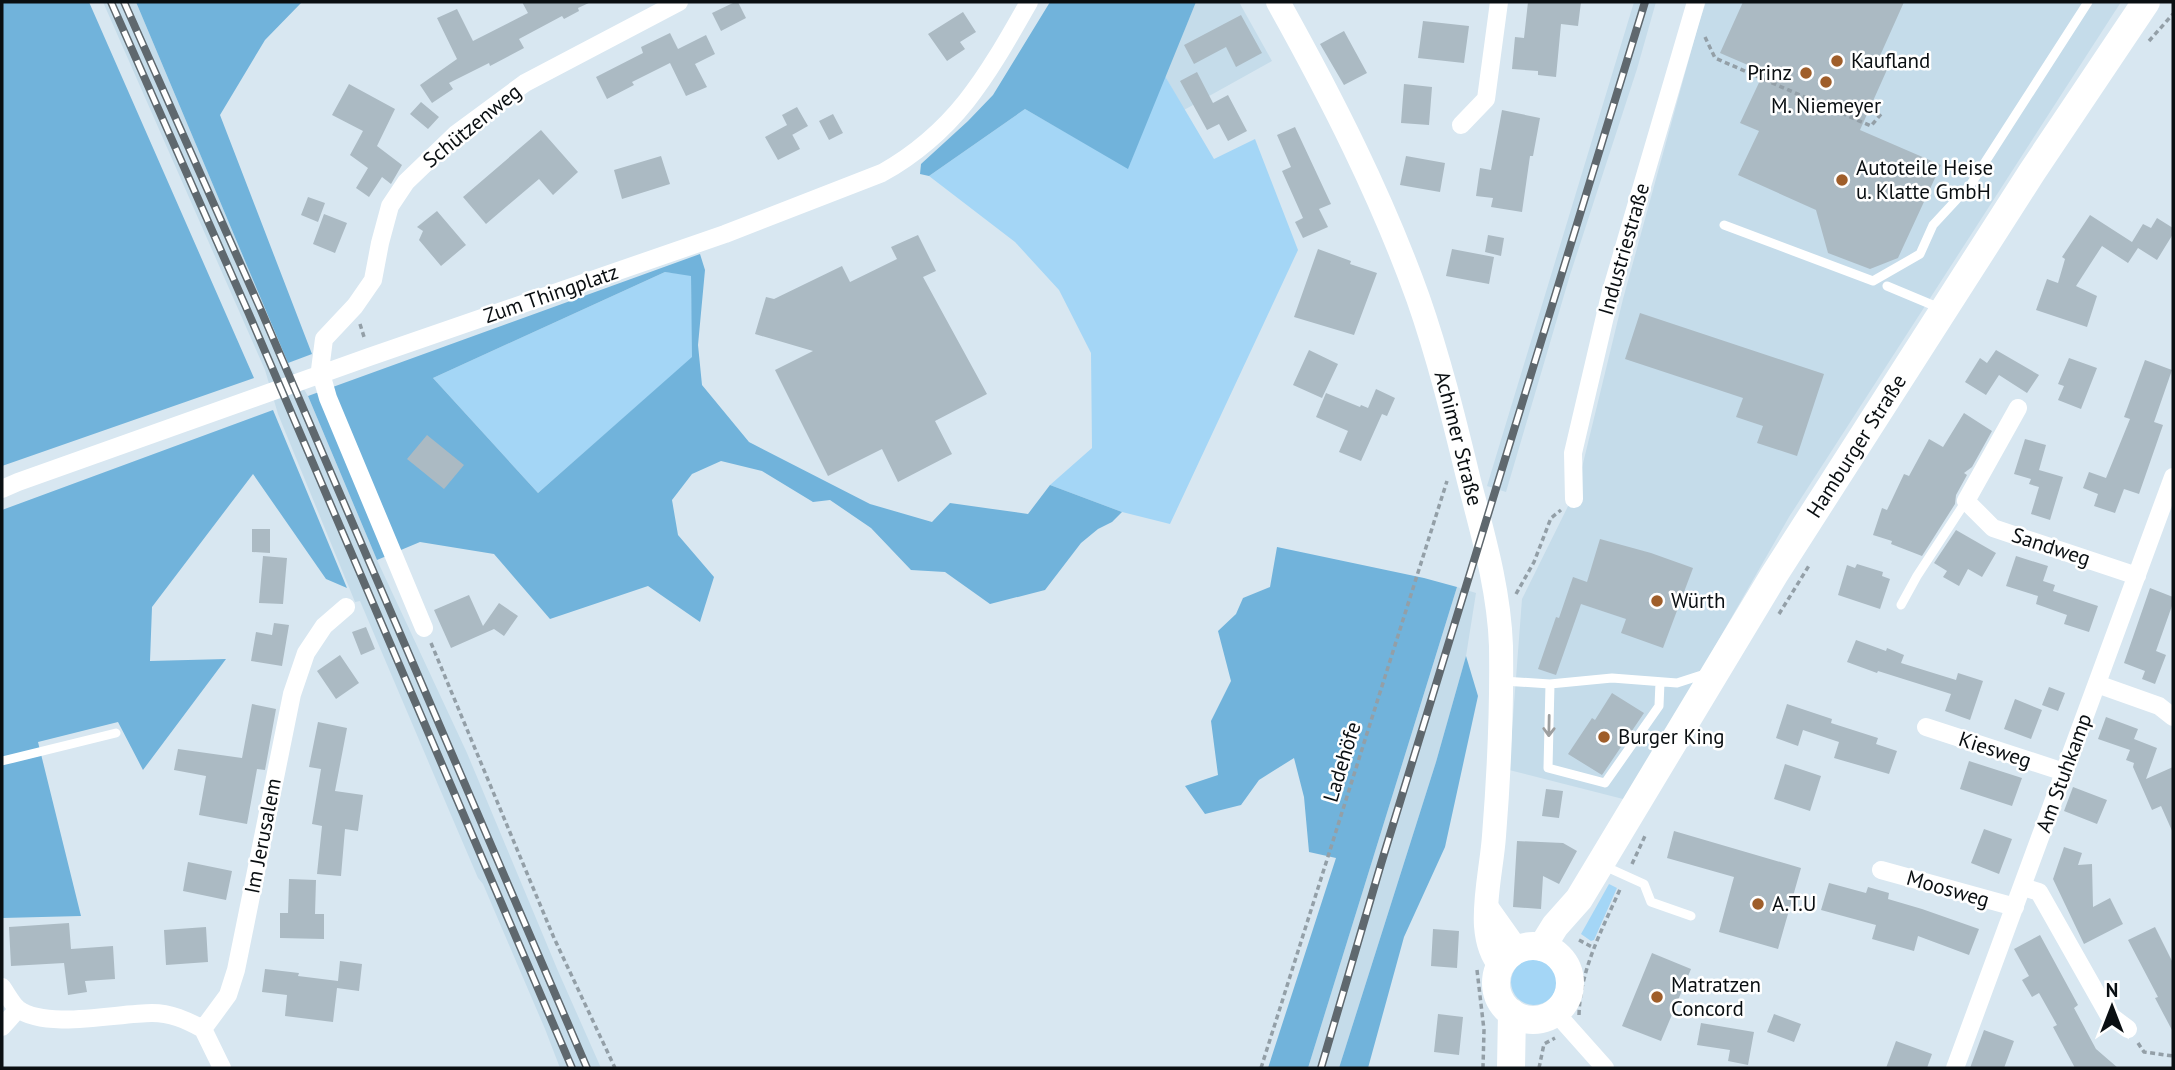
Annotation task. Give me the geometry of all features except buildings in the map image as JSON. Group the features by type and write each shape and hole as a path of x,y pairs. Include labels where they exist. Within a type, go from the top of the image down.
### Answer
{"main road":[{"name":"Achimer Straße","path":"1278,2 1345,130 1395,239 1430,335 1456,427 1494,577 1501,642 1502,681 1495,831 1486,923 1488,941 1496,960 1529,955"},
{"name":"Hamburger Straße","path":"1529,955 1579,900 1613,870 1688,691 1717,670 1774,575 2038,162 2146,2"},
{"path":"1511,1068 1546,1027 1564,1004 1569,993 1570,979 1529,955 1498,974 1499,993 1506,1007 1546,1027"},
{"path":"1518,1068 1530,1041 1546,1027"}],"street":[{"name":"Schützenweg","path":"424,628 328,398 320,370 324,340 355,306 373,280 390,206 406,182 427,159 525,83 679,2"},
{"name":"Zum Thingplatz","path":"2,489 199,418 368,351 724,234 881,173 901,162 936,135 968,102 1029,2"},
{"path":"1461,125 1486,99 1499,2"},
{"name":"Industriestraße","path":"1574,499 1573,453 1610,295 1696,2"},
{"path":"1966,501 2018,408"},
{"name":"Am Stuhkamp","path":"1955,1068 2173,481"},
{"name":"Sandweg","path":"1966,501 1993,528 2137,576"},
{"name":"Im Jerusalem","path":"203,1028 228,995 236,970 292,694 306,653 324,626 346,607"},
{"path":"2097,684 2159,706 2173,717"},
{"name":"Kiesweg","path":"1926,727 2064,772"},
{"name":"Moosweg","path":"1881,870 2015,908"},
{"path":"2022,887 2039,892 2108,1014 2128,1029"},
{"path":"2,987 18,1009 35,1016 69,1020 153,1013 179,1016 203,1028 222,1068"},
{"path":"2,1027 18,1009"},
{"path":"1546,1027 1605,1068"}],"lane":[{"path":"1724,225 1874,281 1920,254 1933,225 1971,184 2088,2"},
{"path":"1887,286 1943,310"},
{"path":"1902,605 1917,576 1966,501"},
{"path":"1502,681 1550,684 1612,678 1660,682 1688,691"},
{"path":"1550,684 1548,768 1605,783 1659,706 1660,682"},
{"path":"2,761 116,733"},
{"path":"1613,870 1644,884 1651,902 1691,916"}],"path":[{"path":"1688,28 1703,34 1715,58 1871,126 1881,114"},
{"path":"358,317 368,351"},
{"name":"Ladehöfe","path":"1261,1068 1449,474"},
{"path":"1515,596 1535,562 1551,519 1574,499"},
{"path":"424,628 554,938 615,1068"},
{"path":"1539,1068 1546,1027 1579,1018 1582,982 1594,948 1613,870"},
{"path":"1483,1068 1484,1030 1529,955 1594,948"},
{"path":"2128,1029 2144,1052 2173,1056"}],"shaded area":[{"path":"2,2 89,2 254,378 2,466"},
{"path":"103,2 136,2 288,363 308,396 377,560 467,753 601,1068 560,1068 360,601 355,602 278,414 265,370"},
{"path":"136,2 302,2 265,40 220,115 312,354 288,363"},
{"path":"1050,2 1196,2 1128,169 1025,109 929,176 920,174 921,164 993,95"},
{"path":"1196,2 1239,2 1272,61 1184,110 1165,76"},
{"path":"1634,2 1656,2 1570,275 1506,492 1487,486"},
{"path":"1706,2 2121,2 1789,517 1627,800 1509,770 1522,599 1577,488 1623,299"},
{"path":"1165,76 1214,159 1255,139 1298,250 1170,524 1122,512 1050,485 1092,448 1091,353 1059,290 1015,242 929,176 1025,109 1128,168"},
{"path":"700,254 705,270 698,345 702,385 749,442 870,504 932,522 950,503 1028,514 1050,485 1122,512 1081,543 1045,590 990,604 945,572 911,570 871,528 830,500 813,502 762,471 721,461 692,474 672,500 678,535 714,577 700,622 648,586 550,619 494,554 420,542 377,560 308,396","holes":["665,272 691,276 692,357 538,493 433,378"]},
{"path":"665,272 691,275 693,357 538,493 433,378"},
{"path":"273,410 347,588 326,579 253,474 152,607 150,661 226,659 143,770 118,722 38,742 81,916 2,918 2,510"},
{"path":"1277,547 1457,587 1308,1068 1268,1068 1336,858 1309,852 1304,797 1294,758 1259,780 1241,805 1205,814 1185,786 1218,775 1211,721 1231,681 1218,631 1236,614 1243,598 1270,587"},
{"path":"1457,587 1476,593 1466,656 1436,762 1339,1068 1308,1068"},
{"path":"1466,656 1478,696 1445,847 1404,937 1368,1068 1339,1068 1436,762"},
{"path":"1609,884 1617,888 1594,940 1591,941 1581,934"},
{"path":"1534,959 1550,966 1557,982 1550,998 1534,1005 1518,998 1511,982 1518,966"}],"railway":[{"path":"111,2 249,314 572,1068"},
{"path":"124,2 260,308 587,1068"},
{"path":"1321,1068 1645,2"}],"place":[{"name":"Kaufland","path":"1837,61"},
{"name":"Prinz","path":"1806,73"},
{"name":"M. Niemeyer","path":"1826,82"},
{"name":"Autoteile Heise u. Klatte GmbH","path":"1842,180"},
{"name":"Würth","path":"1657,601"},
{"name":"Burger King","path":"1604,737"},
{"name":"A.T.U","path":"1758,904"},
{"name":"Matratzen Concord","path":"1657,997"}]}
